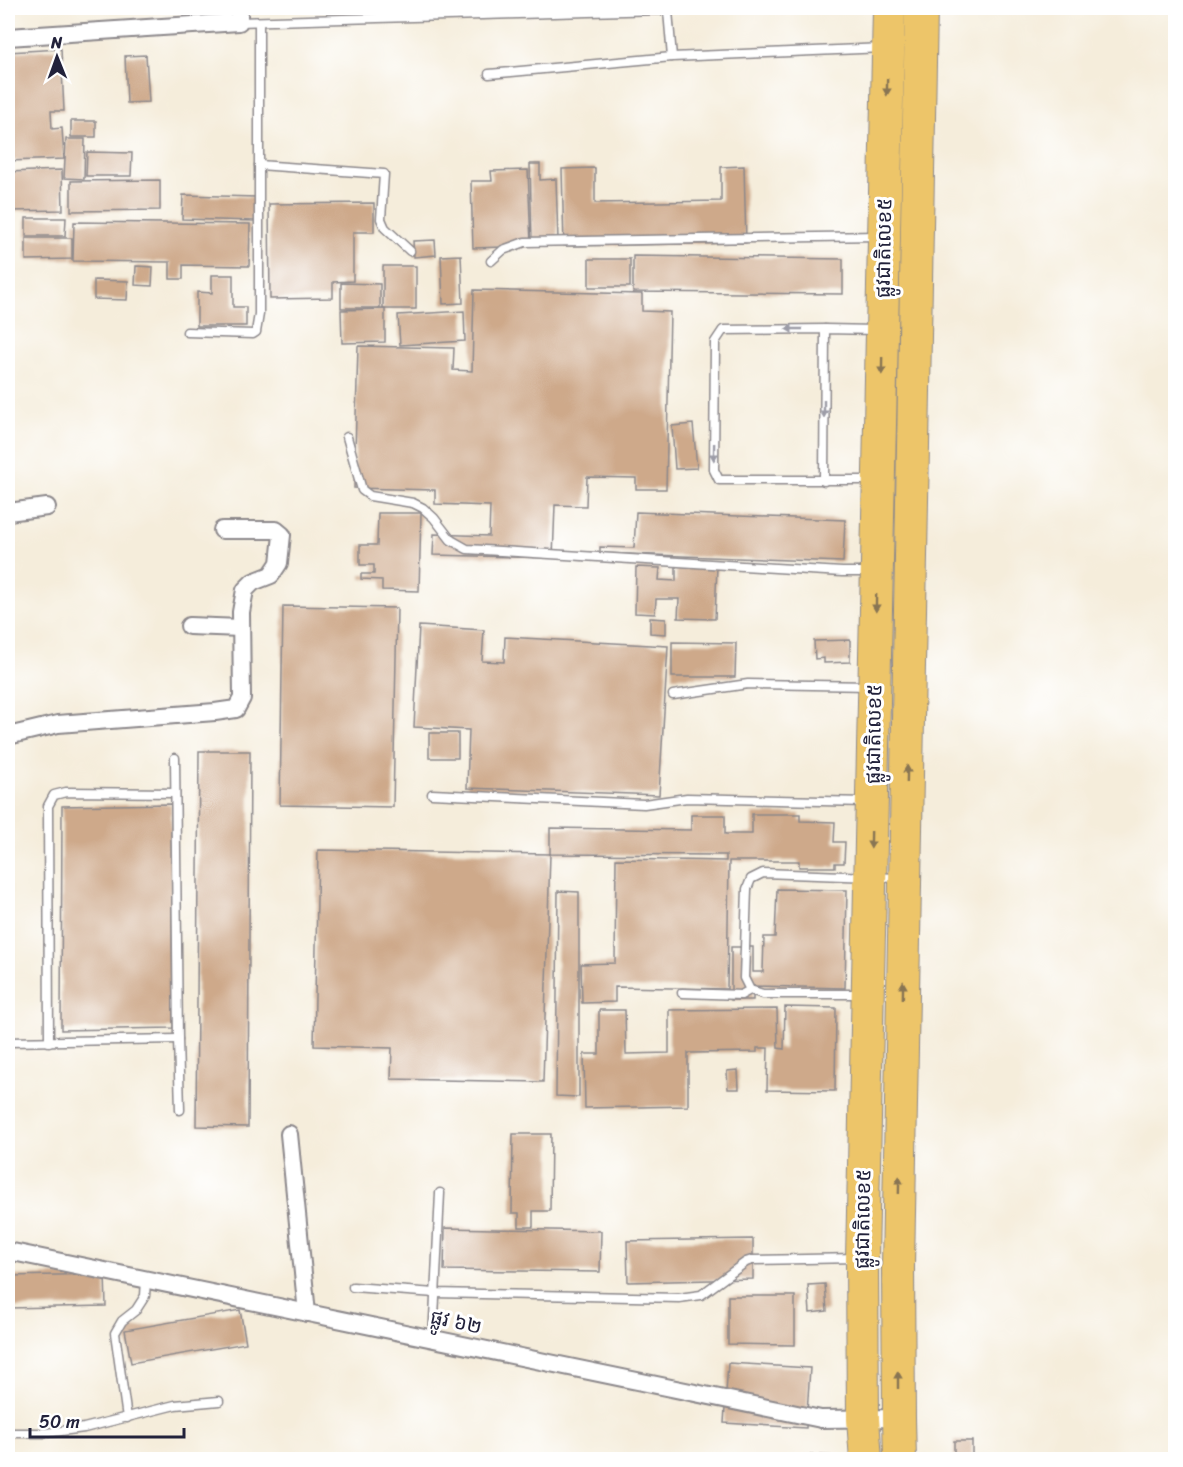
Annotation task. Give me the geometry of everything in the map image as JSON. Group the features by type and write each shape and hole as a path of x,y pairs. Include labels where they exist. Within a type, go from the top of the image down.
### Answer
{"highway":[{"name":"ផ្លូវជាតិលេខ៥","path":"889,8 888,48 901,235"},
{"name":"ផ្លូវជាតិលេខ៥","path":"900,1460 898,1267 905,878 894,572 901,235 921,8"},
{"name":"ផ្លូវជាតិលេខ៥","path":"866,1460 863,1419 862,1258 875,686 894,572 879,480 899,331"}],"street":[{"path":"8,37 239,15"},
{"path":"8,512 47,507"},
{"path":"8,736 58,724 236,709 242,698 241,612 245,590 253,582 271,575 279,563 282,535 276,530 222,530"},
{"path":"189,626 241,628"},
{"path":"290,1134 307,1313"},
{"name":"ផ្លូវ ៦២","path":"8,1251 821,1419 898,1418"}],"lane":[{"path":"239,15 259,22 659,10 668,11 672,57"},
{"path":"187,332 253,334 256,332 259,314 259,22"},
{"path":"489,74 672,57 888,48"},
{"path":"259,165 384,174 382,224 410,251"},
{"path":"491,261 503,250 525,242 901,235"},
{"path":"824,481 825,329"},
{"path":"879,480 719,480 714,470 715,342 723,330 899,331"},
{"path":"347,437 362,490 369,496 413,503 423,508 451,540 467,549 830,571 894,572"},
{"path":"673,695 748,684 875,686"},
{"path":"175,758 180,1110"},
{"path":"49,1042 48,806 54,795 66,792 175,793"},
{"path":"432,794 645,804 687,798 872,802"},
{"path":"750,990 744,978 747,890 751,879 763,873 905,878"},
{"path":"682,993 741,995 750,990 763,994 868,994"},
{"path":"8,1042 178,1039"},
{"path":"433,1339 440,1193"},
{"path":"353,1287 435,1293 679,1298 700,1295 752,1260 862,1258"},
{"path":"127,1418 115,1333 122,1321 136,1310 145,1296 146,1280"},
{"path":"8,1433 46,1433 84,1428 175,1405 219,1401"}],"building":[{"path":"61,49 64,111 51,111 52,129 62,128 64,159 8,161 8,52"},
{"path":"146,55 149,102 127,103 125,56"},
{"path":"71,121 96,121 96,137 71,137"},
{"path":"66,139 85,139 84,179 64,178"},
{"path":"87,152 132,153 131,176 86,176"},
{"path":"530,164 540,164 540,180 556,179 558,240 532,241"},
{"path":"744,166 746,243 564,246 562,169 595,168 595,203 721,201 721,167"},
{"path":"62,170 63,210 8,211 8,172"},
{"path":"528,170 531,246 473,248 471,181 492,181 491,171"},
{"path":"160,180 160,210 71,211 71,181"},
{"path":"183,195 256,197 255,221 182,219"},
{"path":"374,203 374,232 353,232 353,281 333,282 333,298 270,299 269,204"},
{"path":"26,218 66,218 65,236 26,236"},
{"path":"74,222 250,224 249,266 183,265 183,279 170,279 170,262 73,261"},
{"path":"26,238 72,238 72,259 26,260"},
{"path":"435,240 436,255 414,257 413,241"},
{"path":"461,255 463,303 443,304 441,256"},
{"path":"633,256 843,259 843,294 633,292"},
{"path":"589,259 630,259 630,287 589,287"},
{"path":"136,266 153,267 152,286 135,285"},
{"path":"383,266 416,266 416,309 383,309"},
{"path":"212,275 233,275 233,307 246,307 246,326 197,326 197,292 212,293"},
{"path":"94,280 128,281 127,300 94,299"},
{"path":"341,283 380,284 380,308 341,308"},
{"path":"474,290 642,294 642,311 670,312 666,489 636,489 636,478 587,477 586,506 555,505 553,558 433,555 434,534 489,536 490,506 435,504 435,490 354,488 358,346 454,348 453,370 472,371"},
{"path":"385,309 385,342 342,343 341,310"},
{"path":"464,311 465,341 400,345 398,315"},
{"path":"693,424 697,468 675,469 672,426"},
{"path":"636,512 845,520 843,562 600,553 600,547 634,548"},
{"path":"378,513 421,513 419,591 382,590 382,580 361,579 361,574 374,574 374,565 360,565 360,545 377,545"},
{"path":"676,564 717,565 715,619 678,618 679,599 656,599 655,614 635,613 636,567 660,568 659,580 676,581"},
{"path":"283,606 397,608 393,807 280,805"},
{"path":"650,618 666,619 666,634 650,633"},
{"path":"419,626 484,630 482,661 504,662 505,637 668,646 659,795 467,788 469,730 414,727"},
{"path":"850,640 850,662 824,663 824,658 815,659 814,641"},
{"path":"672,642 736,643 735,677 672,677"},
{"path":"429,733 458,733 458,758 429,758"},
{"path":"199,751 250,751 248,1127 196,1126"},
{"path":"171,804 173,1028 61,1030 62,806"},
{"path":"752,814 800,814 800,821 835,822 834,842 845,842 844,863 835,863 835,867 799,867 799,861 729,861 727,989 615,987 615,1002 582,1003 581,964 615,963 616,859 726,861 726,855 550,854 550,828 691,830 691,815 725,815 725,834 752,834"},
{"path":"318,850 550,854 543,1082 391,1079 392,1048 314,1046"},
{"path":"777,889 847,890 845,988 753,986 753,1000 731,1000 731,947 753,947 753,972 763,972 764,937 775,937"},
{"path":"558,891 579,892 579,1097 556,1096"},
{"path":"785,1007 836,1008 835,1091 767,1090 768,1048 757,1048 757,1052 688,1053 688,1106 585,1108 584,1054 599,1054 599,1010 625,1010 626,1054 669,1053 669,1010 777,1009 778,1048 784,1049"},
{"path":"738,1070 739,1089 728,1089 727,1071"},
{"path":"513,1134 551,1134 550,1211 533,1211 533,1227 519,1227 519,1213 512,1213"},
{"path":"445,1228 601,1231 600,1272 444,1270"},
{"path":"753,1239 753,1279 628,1282 627,1241"},
{"path":"105,1274 106,1306 8,1308 8,1276"},
{"path":"825,1284 827,1311 810,1313 808,1285"},
{"path":"728,1296 795,1296 795,1345 728,1344"},
{"path":"240,1310 246,1343 131,1363 125,1330"},
{"path":"728,1363 810,1368 806,1428 724,1423"},
{"path":"954,1441 972,1441 972,1460 954,1460"},
{"path":"810,1455 840,1456 840,1460 810,1460"}]}
